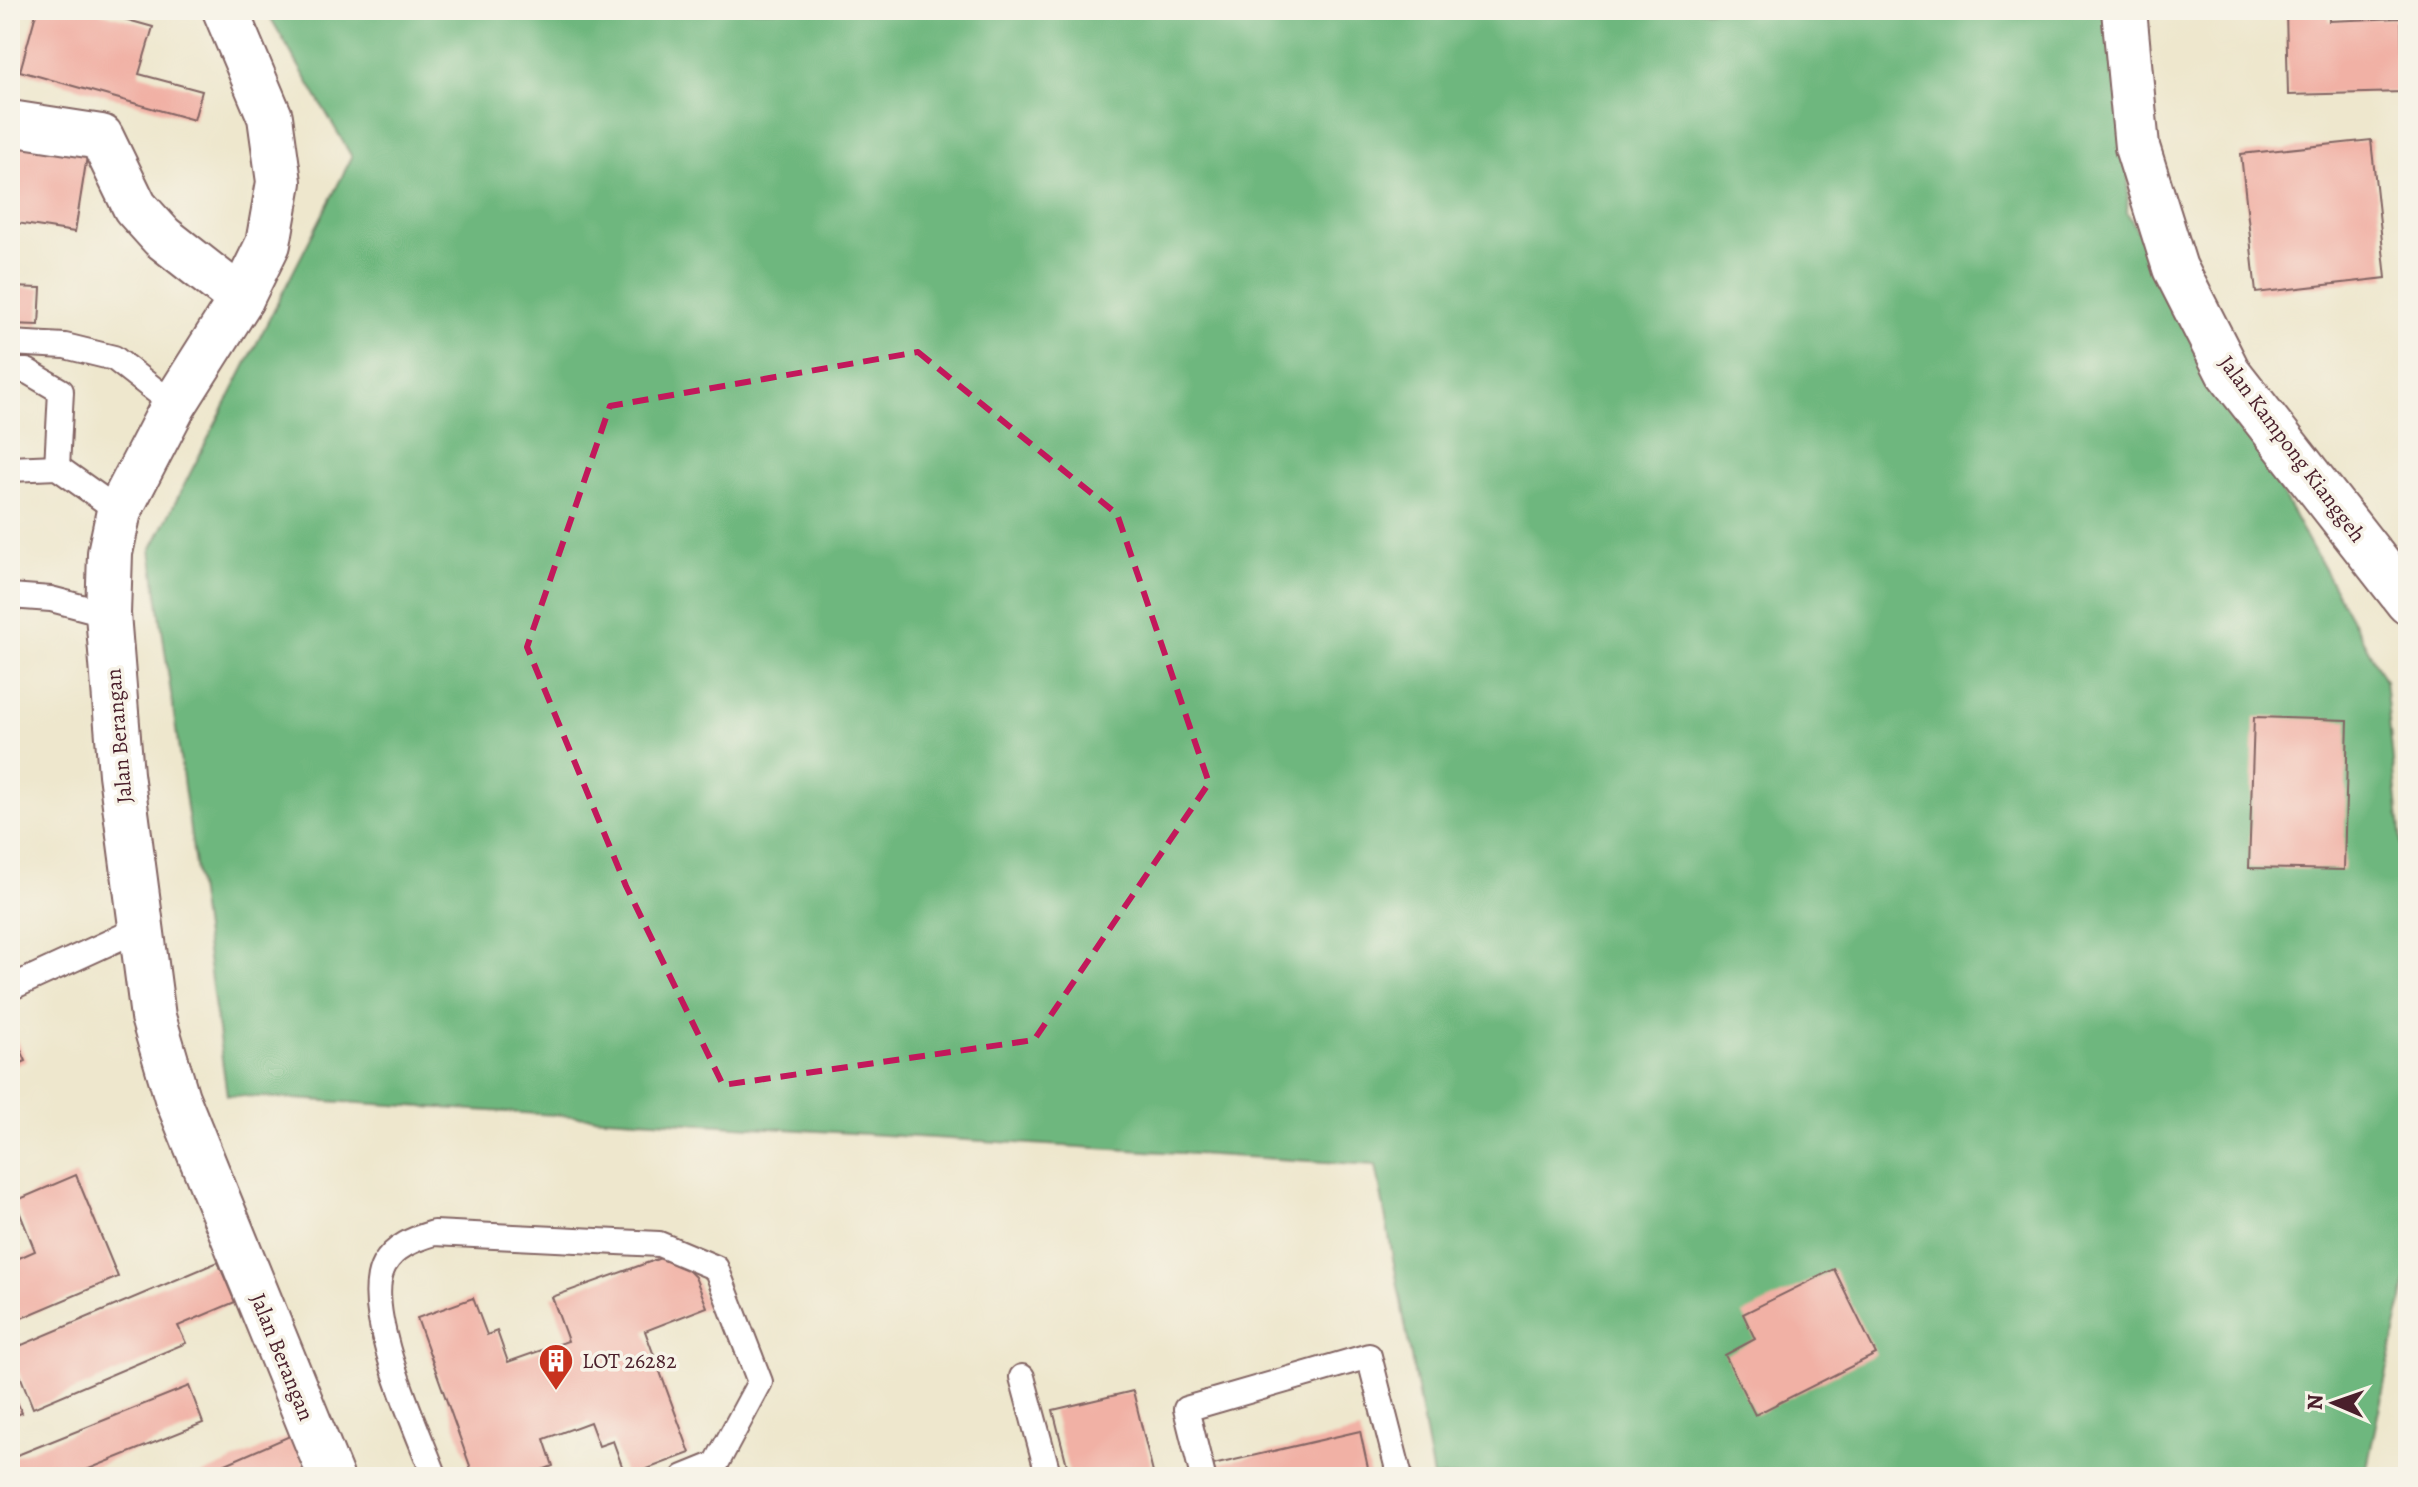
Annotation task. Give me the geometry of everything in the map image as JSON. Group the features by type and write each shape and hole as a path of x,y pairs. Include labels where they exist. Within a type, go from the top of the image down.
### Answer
{"street":[{"name":"Jalan Berangan","path":"225,10 270,117 279,182 268,244 241,299 174,405 119,511 110,553 108,614 121,774 153,1017 177,1098 331,1477"},
{"name":"Jalan Kampong Kianggeh","path":"2124,10 2137,147 2175,268 2228,372 2313,476 2408,602"},
{"path":"10,123 101,137 135,207 162,237 241,299"}],"lane":[{"path":"10,343 65,346 114,358 174,405"},
{"path":"10,371 27,371 61,391 57,467"},
{"path":"10,469 57,467 119,511"},
{"path":"10,596 51,599 108,614"},
{"path":"10,988 141,928"},
{"path":"435,1477 383,1336 378,1297 384,1266 406,1241 434,1233 659,1244 716,1268 760,1382 716,1464 684,1477"},
{"path":"1203,1477 1186,1409 1369,1356 1400,1477"},
{"path":"1022,1377 1049,1477"}],"highlighted area":[{"path":"918,352 1117,514 1209,783 1034,1040 723,1085 626,886 527,647 610,406"}],"green space":[{"path":"266,10 2135,10 2127,212 2385,680 2408,913 2408,1271 2365,1477 1433,1477 1376,1165 227,1095 151,550 352,157"}],"building":[{"path":"37,10 92,10 153,27 139,74 202,91 194,120 20,71"},
{"path":"2286,10 2329,10 2329,21 2401,18 2403,92 2288,95"},
{"path":"10,138 88,150 75,232 10,222"},
{"path":"2371,140 2386,278 2256,293 2241,154"},
{"path":"10,287 41,288 39,325 10,324"},
{"path":"2254,717 2348,720 2344,870 2249,868"},
{"path":"10,1026 26,1061 10,1068"},
{"path":"76,1175 118,1277 10,1323 10,1262 35,1251 15,1201"},
{"name":"LOT 26282","path":"672,1254 695,1277 707,1307 645,1331 690,1453 626,1477 613,1441 599,1446 590,1422 544,1439 553,1466 539,1471 542,1477 474,1477 417,1318 473,1298 487,1335 497,1331 508,1362 568,1341 552,1297"},
{"path":"218,1262 235,1302 178,1326 186,1343 33,1408 10,1350"},
{"path":"1834,1269 1876,1354 1755,1415 1725,1355 1755,1339 1743,1314"},
{"path":"10,1386 22,1413 10,1417"},
{"path":"189,1386 203,1423 69,1477 10,1477 10,1458"},
{"path":"1133,1391 1154,1477 1070,1477 1053,1410"},
{"path":"1360,1431 1370,1477 1216,1477 1213,1465"},
{"path":"292,1435 310,1477 196,1477"}],"place":[{"name":"LOT 26282","path":"556,1392"}]}
